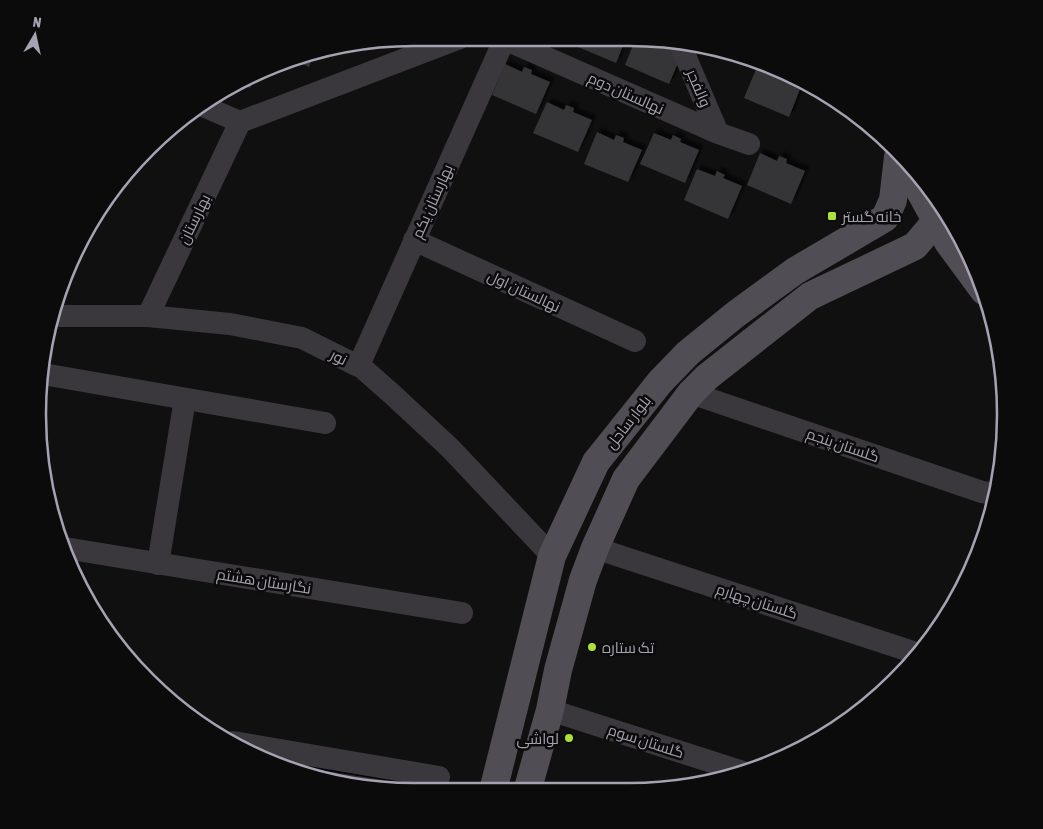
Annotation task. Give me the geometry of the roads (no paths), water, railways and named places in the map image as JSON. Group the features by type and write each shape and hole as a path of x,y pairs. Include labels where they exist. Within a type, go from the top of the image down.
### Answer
{"main road":[{"name":"بلوار ساحل","path":"496,783 552,556 596,462 660,382 688,353 736,314 795,271 885,218 893,200 897,163"},
{"path":"916,184 948,242 965,265"},
{"path":"529,783 583,580 626,478 691,393 707,377 810,296 915,246 936,221"},
{"path":"552,556 583,580"}],"street":[{"path":"209,109 240,122 439,46"},
{"name":"بهارستان یکم","path":"359,365 500,46"},
{"name":"نهالستان دوم","path":"522,46 718,133 749,144"},
{"name":"والفجر","path":"683,50 718,133"},
{"name":"بهارستان","path":"148,316 240,122"},
{"name":"نهالستان اول","path":"414,240 634,341"},
{"name":"نور","path":"60,316 148,316 230,324 302,338 359,365 450,448 552,556"},
{"path":"48,375 325,423"},
{"name":"گلستان پنجم","path":"691,393 987,497"},
{"path":"158,564 185,399"},
{"name":"گلستان چهارم","path":"595,548 910,651"},
{"name":"نگارستان هشتم","path":"72,549 462,613"},
{"name":"گلستان سوم","path":"550,710 731,768"},
{"path":"252,745 439,777"}],"place":[{"name":"خانه گستر","path":"832,216"},
{"name":"تک ستاره","path":"592,647"},
{"name":"لواشی","path":"569,738"}]}
